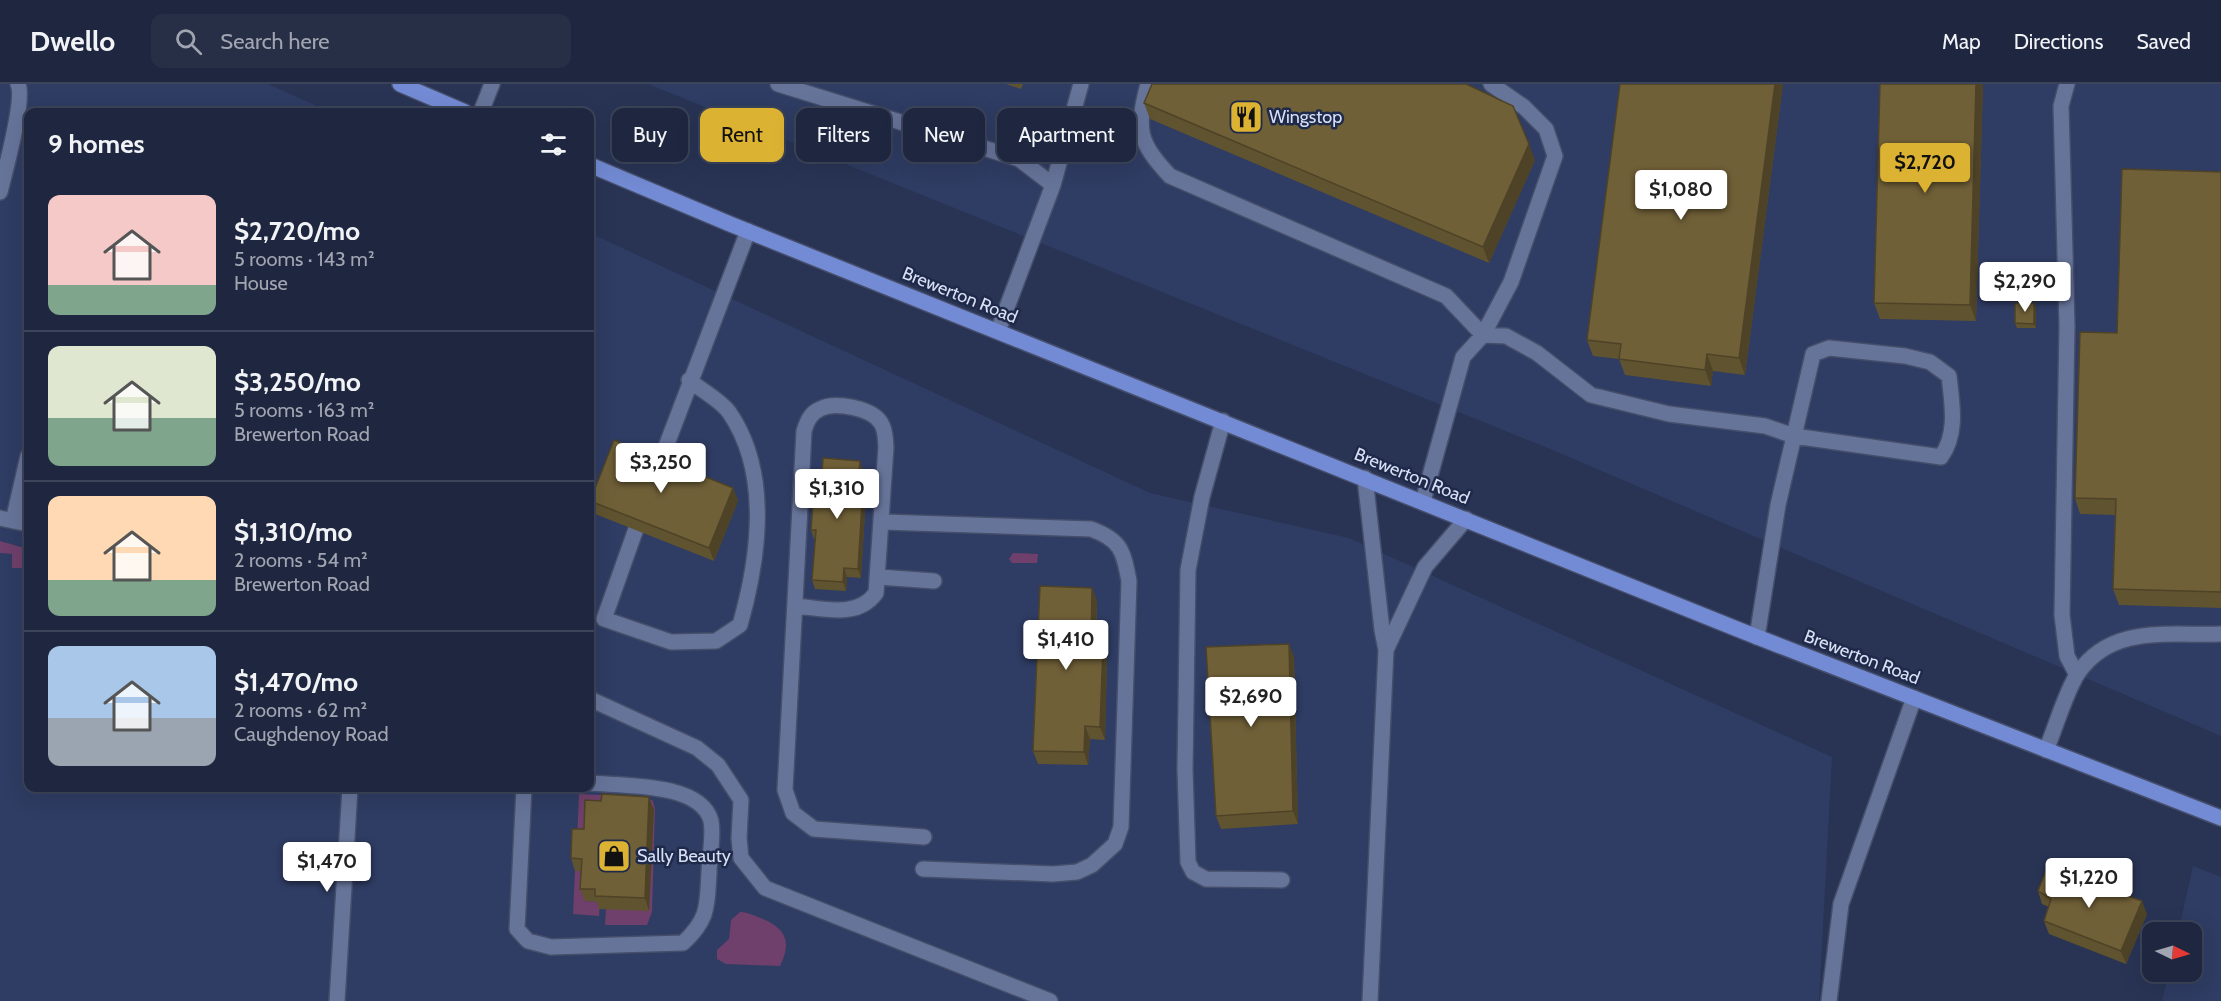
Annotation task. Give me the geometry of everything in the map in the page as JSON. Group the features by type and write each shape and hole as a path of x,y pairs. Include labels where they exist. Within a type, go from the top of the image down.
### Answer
{"main road":[{"path":"400,84 456,108"},
{"name":"Brewerton Road","path":"594,167 748,231 1757,637 2221,818"}],"street":[{"path":"0,192 19,105 21,89 18,84"},
{"path":"483,108 492,84"},
{"path":"778,84 1019,159 1053,185"},
{"path":"998,331 1053,185 1081,84"},
{"path":"1148,84 1141,110 1140,133 1149,154 1170,176 1446,296 1483,335 1506,336 1537,352 1590,394 1669,414 1765,426 1794,436 1941,457 1948,446 1953,423 1950,376 1930,362 1905,356 1829,348 1813,354 1794,436 1778,505 1757,637"},
{"path":"1422,501 1464,357 1483,335 1510,282 1555,156 1546,129 1524,107 1491,84"},
{"path":"2067,84 2061,106 2067,326 2062,615 2067,656 2077,675"},
{"path":"689,380 728,411 752,460 757,499 754,550 747,598 740,625 716,641 671,642 604,620 689,380 748,231"},
{"path":"795,606 857,609 869,602 876,593 883,522 886,439 880,422 871,413 831,406 820,408 809,417 804,431 795,606 786,800 794,813 814,829 924,837"},
{"path":"1223,421 1202,497 1188,570 1185,746 1188,862 1193,872 1206,879 1282,880"},
{"path":"14,521 24,475"},
{"path":"1365,478 1386,650 1370,1001"},
{"path":"1386,650 1425,567 1466,519"},
{"path":"883,522 1090,529 1106,534 1118,543 1125,556 1129,581 1121,827 1115,844 1092,865 1077,872 1053,874 923,869"},
{"path":"879,577 934,580"},
{"path":"2046,750 2077,675 2097,650 2119,640 2156,634 2221,634"},
{"path":"1828,1001 1841,904 1914,698"},
{"path":"594,701 697,748 718,765 741,800 739,838 741,858 765,888 1050,1001"},
{"path":"524,792 517,929 528,941 551,947 683,943 698,930 707,913 711,821 700,803 680,792 594,783"},
{"path":"337,1001 350,792"}],"shaded area":[{"path":"0,84 268,84 321,108 24,108 24,792 594,792 594,235 1150,493 1349,538 1832,757 1819,1001 0,1001"},
{"path":"648,84 2221,84 2221,736 1555,451 841,162 891,162 891,108 796,108 796,144 784,139 784,108 707,108"},
{"path":"0,541 24,548 24,568 12,568 12,554 0,553"},
{"path":"1013,553 1038,554 1037,563 1012,563 1009,559"},
{"name":"Sally Beauty","path":"579,794 645,797 653,801 655,809 652,912 647,925 605,925 606,909 588,842 577,841"},
{"path":"2193,866 2221,877 2221,1001 2162,1001 2167,982 2202,982 2202,922 2180,922"},
{"path":"575,871 586,871 585,901 600,902 599,916 573,914"},
{"path":"740,912 763,919 782,932 785,937 786,950 780,966 726,964 717,959 717,950 729,939 731,920"}],"building":[{"path":"1152,84 1466,84 1513,106 1529,144 1483,247 1144,103"},
{"path":"1620,84 1775,84 1739,358 1707,354 1705,370 1619,359 1621,344 1587,340"},
{"path":"1880,84 1976,84 1970,305 1874,303"},
{"path":"2122,169 2221,172 2221,592 2113,589 2116,499 2075,498 2080,332 2117,333"},
{"path":"2015,303 2034,303 2034,324 2015,323"},
{"path":"614,440 733,488 709,548 594,503 594,491"},
{"path":"823,458 860,461 858,486 863,487 858,569 844,568 843,582 812,580 816,530 811,530 814,488 821,489"},
{"path":"1040,586 1092,588 1091,647 1103,647 1100,727 1085,726 1084,752 1033,751"},
{"path":"1289,644 1293,811 1216,816 1206,647"},
{"name":"Sally Beauty","path":"602,794 649,797 645,898 595,896 595,889 580,889 582,859 571,858 572,829 584,829 585,800 601,801"},
{"path":"2047,868 2142,901 2121,951 2044,921 2051,899 2038,891"}],"place":[{"name":"Wingstop","path":"1246,117"},
{"name":"Sally Beauty","path":"614,856"}]}
